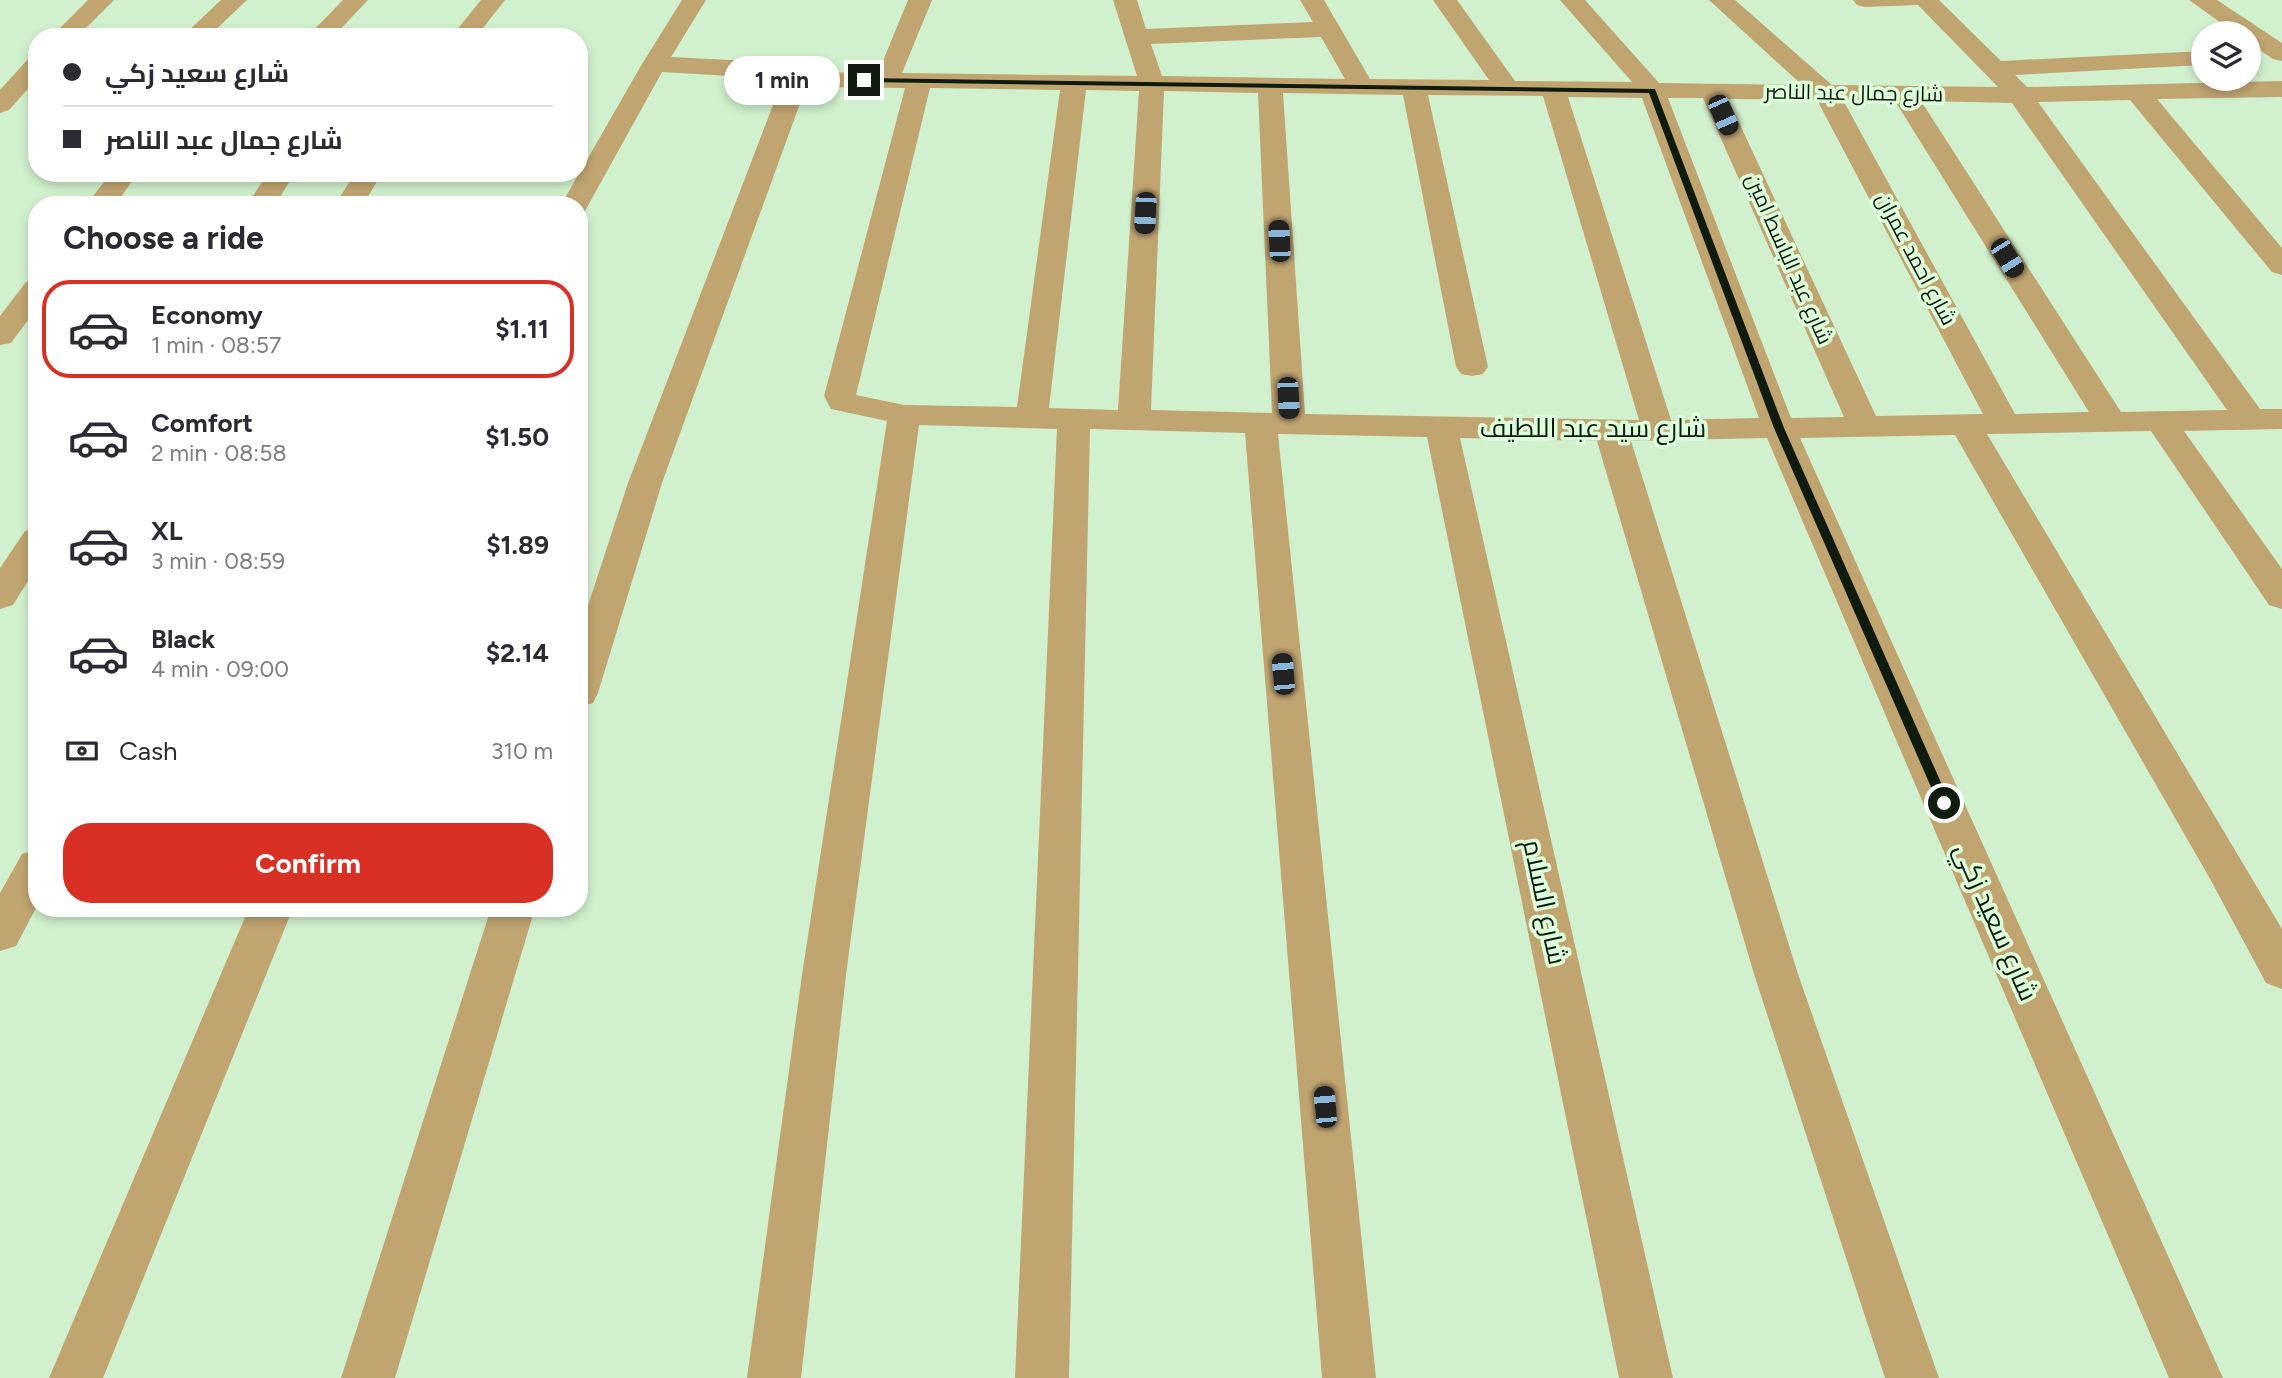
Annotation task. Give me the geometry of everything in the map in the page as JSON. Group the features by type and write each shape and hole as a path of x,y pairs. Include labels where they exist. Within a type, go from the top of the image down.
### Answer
{"street":[{"path":"72,28 102,0"},
{"path":"204,28 235,0"},
{"path":"328,28 356,0"},
{"path":"470,28 493,0"},
{"path":"588,182 654,64 694,0"},
{"path":"887,80 920,0"},
{"path":"1125,0 1152,84 1134,420"},
{"path":"1312,0 1362,86"},
{"path":"1445,0 1507,88"},
{"path":"1572,0 1652,90"},
{"path":"1721,0 1826,93"},
{"path":"1865,0 1910,0"},
{"path":"1926,0 2020,95 2266,419"},
{"path":"2201,0 2282,54"},
{"path":"1136,37 1272,64 1329,29"},
{"path":"2261,55 2282,54"},
{"path":"1995,69 2191,59"},
{"name":"شارع جمال عبد الناصر","path":"654,64 786,70 796,74 796,79 919,81 1152,84 1272,64 1362,86 2020,95 2282,89"},
{"path":"1272,64 1275,423 1285,701 1314,973 1349,1378"},
{"path":"0,106 28,74"},
{"path":"588,665 646,483 796,79"},
{"name":"شارع سيد عبد اللطيف","path":"919,81 840,396 842,402 851,406 904,415 1611,431 2266,419"},
{"path":"1032,417 1074,83"},
{"path":"1414,87 1472,367"},
{"path":"1553,89 1658,430"},
{"name":"شارع سعيد زكي","path":"1652,90 1779,428 2196,1378"},
{"name":"شارع عبد الباسط امين","path":"1713,91 1865,427"},
{"name":"شارع احمد عمران","path":"1826,93 2005,425"},
{"path":"1903,93 2110,422"},
{"path":"2138,93 2282,266"},
{"path":"107,196 118,182"},
{"path":"0,336 28,300"},
{"path":"774,1378 824,975 904,415"},
{"path":"1042,1378 1074,419"},
{"path":"2160,420 2282,596"},
{"path":"1966,426 2224,865 2282,970"},
{"name":"شارع السلام","path":"1441,427 1646,1378"},
{"path":"1611,431 1776,974 1912,1378"},
{"path":"0,596 28,553"},
{"path":"0,933 28,882"},
{"path":"76,1378 267,917"},
{"path":"368,1378 510,917"}],"route":[{"path":"864,80 1652,90 1779,428 1944,803"}]}
